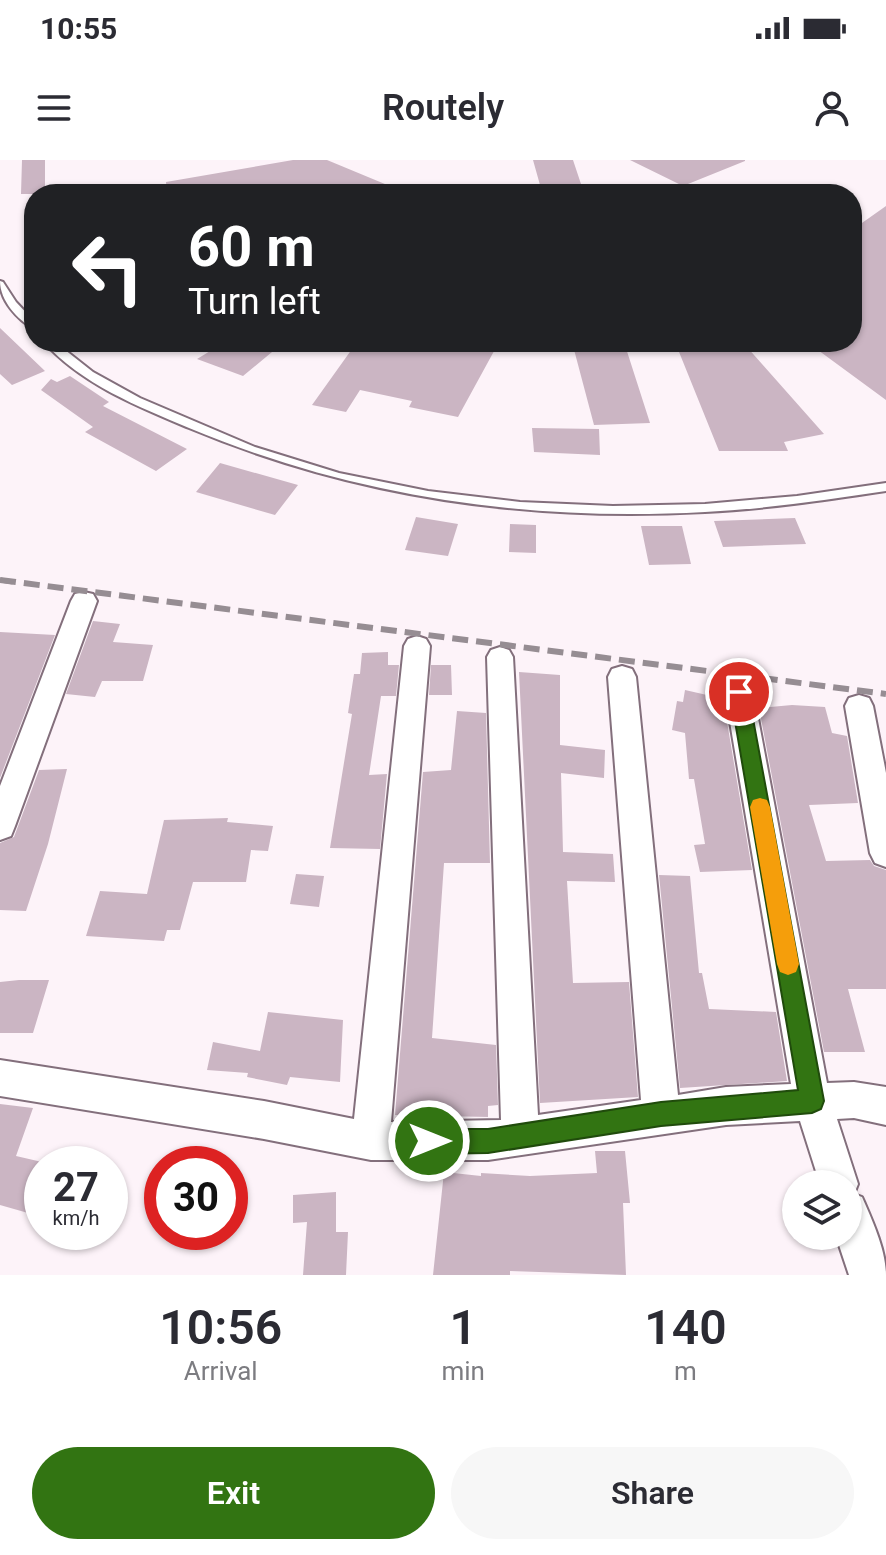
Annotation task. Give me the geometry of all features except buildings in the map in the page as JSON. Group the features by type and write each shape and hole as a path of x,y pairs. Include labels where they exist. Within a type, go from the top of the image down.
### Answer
{"street":[{"path":"0,826 84,601"},
{"path":"371,1141 417,646"},
{"path":"500,657 520,1137"},
{"path":"622,677 661,1114"},
{"path":"739,692 812,1101 834,1170"},
{"path":"859,706 886,853"},
{"path":"0,1078 264,1120 371,1141 488,1141 661,1114 812,1101 854,1100 886,1106"},
{"path":"861,1250 869,1275"}],"lane":[{"path":"0,284 24,316"},
{"path":"58,352 129,397 216,438 327,473 460,500 600,510 714,510 805,502 886,487"}],"railway":[{"path":"13,582 0,580 886,694"}],"slow traffic":[{"path":"760,807 788,964"}],"route":[{"path":"429,1141 488,1141 661,1114 812,1101 739,692"}]}
